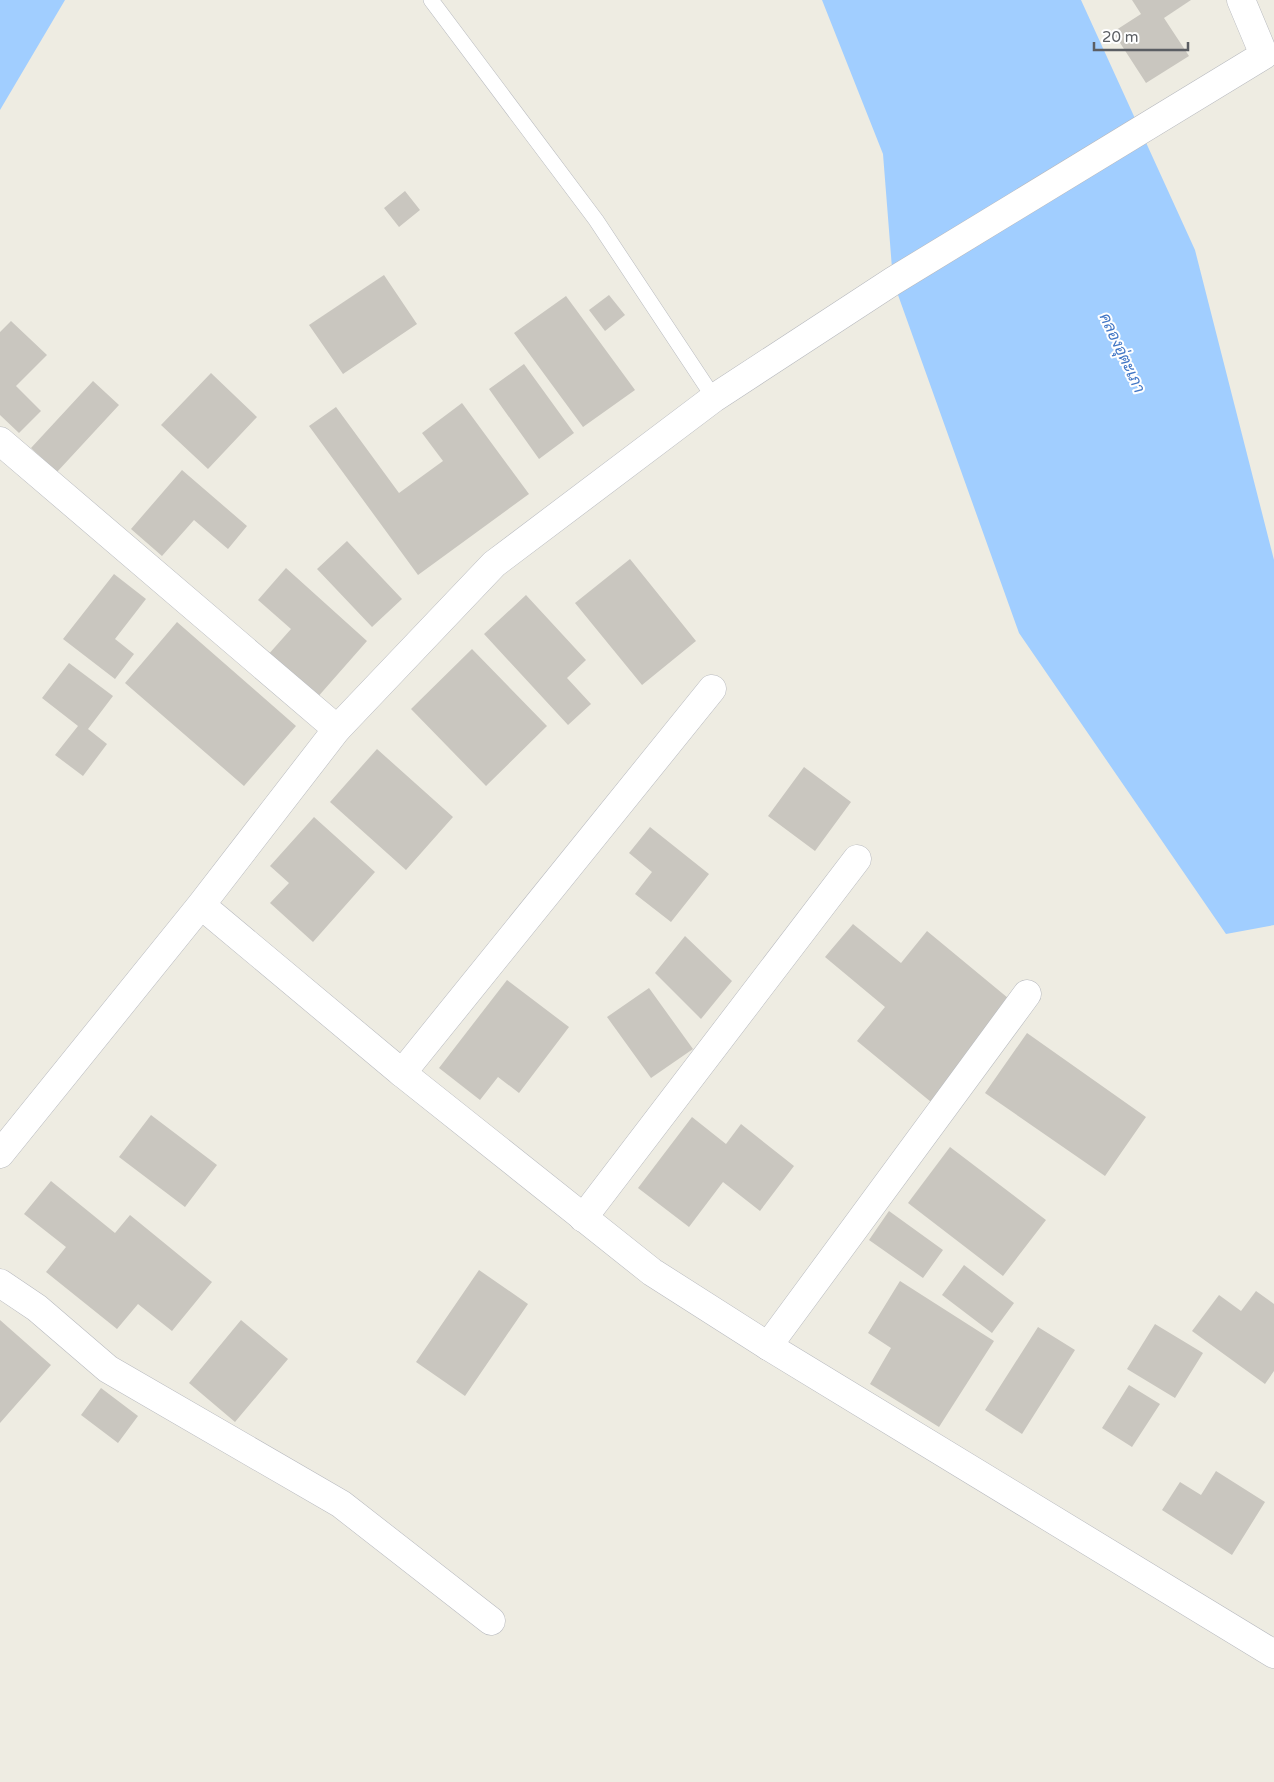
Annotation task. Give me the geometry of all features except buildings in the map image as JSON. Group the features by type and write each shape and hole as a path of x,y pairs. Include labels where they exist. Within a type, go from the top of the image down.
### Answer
{"street":[{"path":"0,1154 201,905 337,729 494,564 714,398 893,281 1166,117 1271,57 1241,0"},
{"path":"0,441 337,729"},
{"path":"402,1073 712,689"},
{"path":"583,1218 857,858"},
{"path":"201,905 402,1073 652,1272 768,1346 1274,1654"},
{"path":"768,1346 1027,994"},
{"path":"0,1283 37,1308 108,1369 341,1504 490,1621"}],"lane":[{"path":"431,0 596,220 714,398"}],"water":[{"path":"0,0 65,0 0,110"},
{"name":"คลองอุ่ตะเภา","path":"822,0 1081,0 1195,250 1274,560 1274,925 1226,934 1019,633 893,281 883,154"}]}
